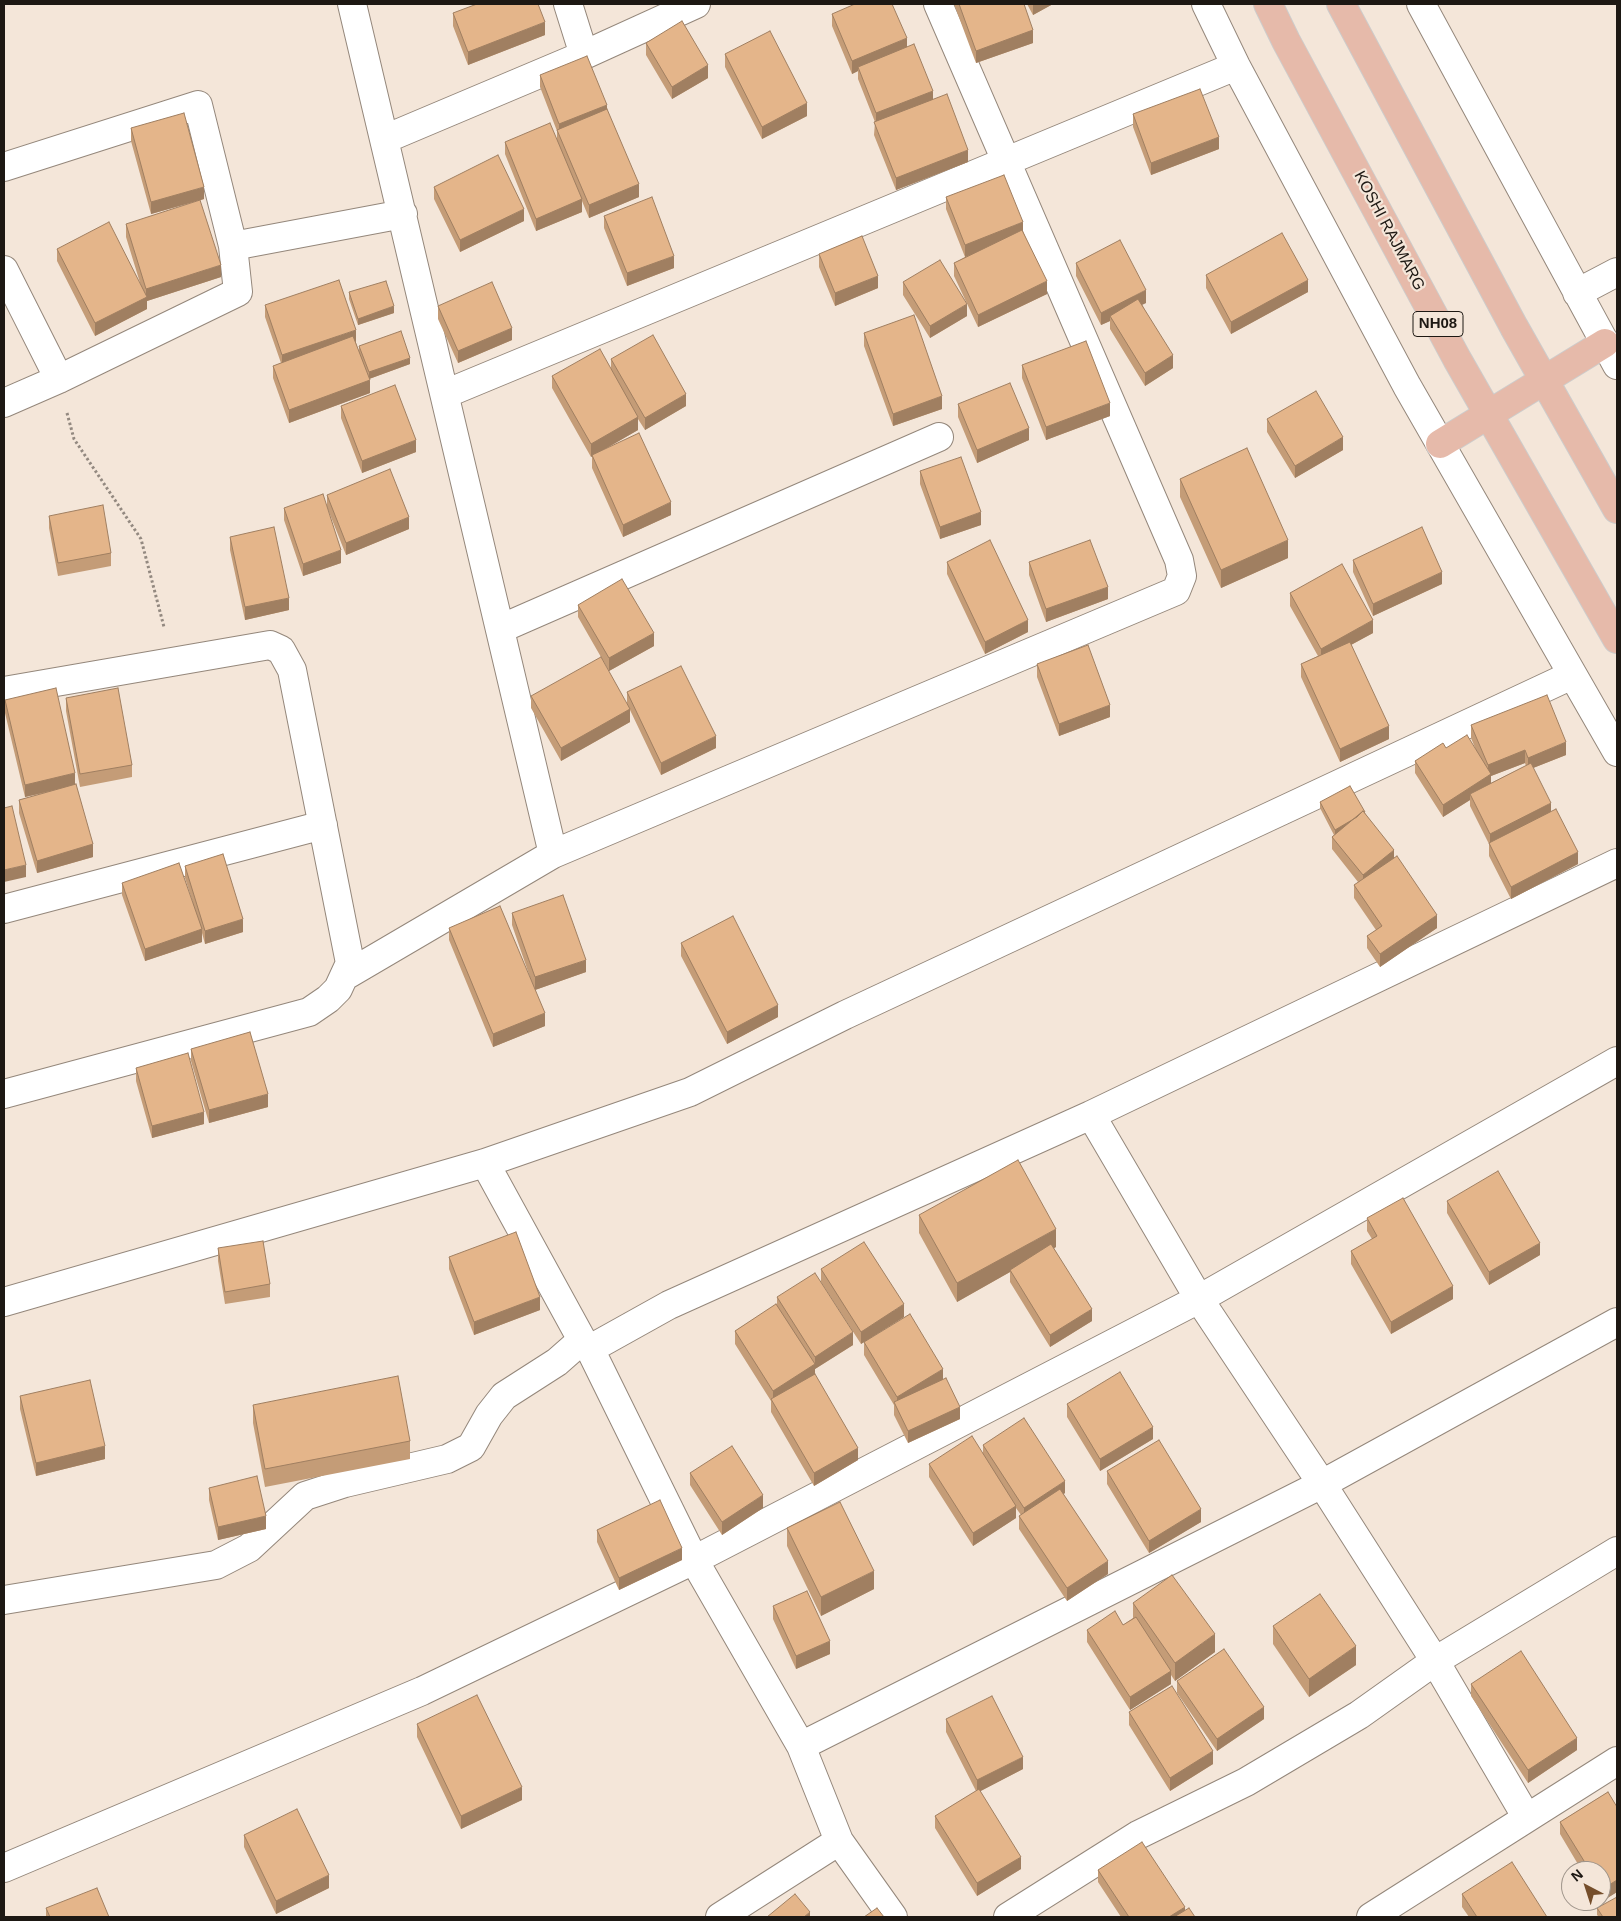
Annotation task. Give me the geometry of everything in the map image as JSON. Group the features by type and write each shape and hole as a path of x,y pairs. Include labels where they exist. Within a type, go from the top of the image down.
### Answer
{"main road":[{"name":"KOSHI RAJMARG","path":"1268,4 1488,414 1617,639"},
{"path":"1341,4 1544,380 1617,510"},
{"path":"1440,444 1544,380 1611,354"}],"street":[{"path":"352,4 553,854"},
{"path":"568,4 584,55"},
{"path":"385,139 584,55 696,4"},
{"path":"346,976 553,854 1176,591 1182,576 1179,560 1008,161 938,4"},
{"path":"1206,4 1236,66 1440,444 1617,752"},
{"path":"1421,4 1576,293 1611,354"},
{"path":"445,394 1236,66"},
{"path":"4,168 198,105 233,246 238,292 59,379 4,403"},
{"path":"233,246 403,214"},
{"path":"4,270 59,379"},
{"path":"1576,293 1617,272"},
{"path":"500,629 939,437"},
{"path":"4,691 270,645 281,650 292,670 350,963 346,976 328,999 309,1012 4,1094"},
{"path":"4,1302 485,1163 690,1092 854,1011 1572,675"},
{"path":"4,909 323,825"},
{"path":"4,1600 216,1565 249,1548 306,1496 345,1483 447,1459 472,1447 489,1415 504,1396 586,1344 1091,1115 1617,863"},
{"path":"4,1868 422,1691 694,1560 1199,1299 1617,1062"},
{"path":"1091,1115 1199,1299 1322,1484 1435,1661 1527,1818"},
{"path":"485,1163 586,1344 694,1560 801,1746 839,1841 893,1917"},
{"path":"801,1746 1322,1484 1617,1322"},
{"path":"1008,1917 1138,1835 1246,1782 1359,1715 1435,1661 1617,1551"},
{"path":"1371,1917 1617,1761"},
{"path":"720,1917 839,1841"}],"path":[{"path":"59,379 74,439 141,540 172,662"}],"building":[{"path":"477,4 538,4 545,22 468,52 453,13"},
{"path":"855,4 892,4 907,38 852,61 832,14"},
{"path":"959,4 1024,4 1033,30 976,51"},
{"path":"682,21 708,65 672,87 646,43"},
{"path":"770,31 807,103 762,127 725,54"},
{"path":"914,44 933,91 876,113 858,67"},
{"path":"587,56 607,105 559,124 540,75"},
{"path":"1200,89 1219,137 1151,163 1133,114"},
{"path":"947,94 968,150 896,178 874,122"},
{"path":"607,109 639,184 589,205 557,130"},
{"path":"184,113 204,187 151,202 131,128"},
{"path":"550,123 582,199 536,219 505,142"},
{"path":"498,155 524,209 460,240 434,187"},
{"path":"1004,175 1023,222 965,245 946,197"},
{"path":"652,197 674,256 627,273 604,216"},
{"path":"200,200 221,265 146,289 126,224"},
{"path":"109,222 147,297 95,323 57,249"},
{"path":"1022,230 1047,281 978,315 954,263"},
{"path":"1282,233 1308,280 1231,322 1206,275"},
{"path":"862,236 878,276 835,293 819,254"},
{"path":"1120,240 1146,290 1101,313 1076,263"},
{"path":"940,260 967,304 930,326 903,282"},
{"path":"339,280 356,330 282,355 265,305"},
{"path":"386,281 394,306 358,319 349,292"},
{"path":"492,282 512,328 458,351 438,306"},
{"path":"1138,299 1173,355 1145,373 1110,316"},
{"path":"914,315 942,396 893,414 864,333"},
{"path":"401,331 410,358 369,372 359,346"},
{"path":"653,335 686,394 645,418 611,359"},
{"path":"353,336 370,380 289,410 273,366"},
{"path":"1086,341 1110,403 1046,427 1022,365"},
{"path":"600,349 638,417 591,444 552,376"},
{"path":"1010,383 1029,428 977,450 958,404"},
{"path":"395,385 416,440 362,461 341,406"},
{"path":"1316,391 1343,437 1295,466 1267,419"},
{"path":"639,433 671,502 623,525 592,455"},
{"path":"1247,448 1288,540 1221,570 1180,479"},
{"path":"961,457 981,512 940,527 920,471"},
{"path":"390,469 409,517 346,543 327,495"},
{"path":"323,494 341,550 303,564 284,508"},
{"path":"103,505 111,553 58,563 49,516"},
{"path":"274,527 289,598 245,607 230,537"},
{"path":"1422,527 1442,572 1373,604 1353,560"},
{"path":"990,540 1028,620 985,642 947,562"},
{"path":"1090,540 1108,587 1046,609 1029,562"},
{"path":"1342,564 1373,620 1321,649 1290,593"},
{"path":"622,579 654,633 609,658 578,605"},
{"path":"1350,642 1389,726 1340,749 1301,664"},
{"path":"1088,645 1110,705 1059,724 1037,664"},
{"path":"601,657 630,709 561,748 531,696"},
{"path":"681,666 716,736 661,763 627,692"},
{"path":"56,688 75,773 25,785 5,700"},
{"path":"118,688 132,765 80,774 66,698"},
{"path":"1547,695 1566,742 1528,758 1525,750 1488,765 1471,725"},
{"path":"1467,735 1491,774 1443,805 1415,761 1443,743 1446,748"},
{"path":"1531,763 1551,803 1490,834 1470,794"},
{"path":"76,784 93,844 37,861 19,800"},
{"path":"1350,786 1365,812 1363,811 1357,817 1335,830 1320,802"},
{"path":"12,806 26,865 4,870 4,808"},
{"path":"1556,809 1578,852 1511,887 1489,843"},
{"path":"1363,811 1394,850 1363,875 1332,837"},
{"path":"223,854 243,919 205,931 185,866"},
{"path":"1397,856 1437,915 1380,954 1367,936 1382,926 1354,885"},
{"path":"179,863 202,929 145,949 122,883"},
{"path":"563,895 586,960 535,977 512,913"},
{"path":"500,906 545,1013 493,1034 449,928"},
{"path":"733,916 778,1005 727,1032 681,943"},
{"path":"250,1032 268,1094 209,1110 191,1049"},
{"path":"188,1053 204,1112 152,1126 136,1068"},
{"path":"1018,1160 1056,1229 957,1283 919,1215"},
{"path":"1498,1171 1540,1243 1489,1272 1447,1201"},
{"path":"1403,1198 1453,1286 1391,1322 1351,1251 1377,1236 1367,1218"},
{"path":"516,1232 540,1297 474,1322 449,1257"},
{"path":"263,1241 270,1284 225,1292 218,1248"},
{"path":"864,1242 904,1304 861,1332 821,1269"},
{"path":"1051,1244 1092,1309 1050,1335 1010,1270"},
{"path":"815,1273 853,1332 815,1357 777,1297"},
{"path":"776,1304 815,1364 773,1391 735,1331"},
{"path":"910,1314 943,1369 897,1397 864,1342"},
{"path":"1120,1372 1153,1427 1100,1459 1067,1404"},
{"path":"815,1374 858,1448 814,1473 771,1399"},
{"path":"398,1376 410,1441 265,1469 253,1405"},
{"path":"946,1378 960,1407 908,1431 894,1402"},
{"path":"90,1380 105,1446 36,1463 20,1396"},
{"path":"1024,1418 1065,1481 1024,1508 983,1445"},
{"path":"972,1436 1016,1506 973,1533 929,1464"},
{"path":"1159,1440 1201,1509 1149,1541 1107,1471"},
{"path":"732,1446 763,1495 722,1522 690,1473"},
{"path":"257,1476 266,1516 218,1527 209,1488"},
{"path":"1060,1489 1108,1561 1067,1588 1019,1516"},
{"path":"660,1500 682,1548 619,1578 597,1530"},
{"path":"840,1502 874,1571 821,1597 787,1528"},
{"path":"1172,1575 1215,1634 1175,1663 1133,1603"},
{"path":"807,1591 830,1641 796,1656 773,1606"},
{"path":"1320,1594 1356,1646 1309,1679 1273,1626"},
{"path":"1115,1611 1123,1625 1136,1617 1171,1671 1130,1697 1087,1630"},
{"path":"1224,1649 1264,1707 1217,1739 1177,1681"},
{"path":"1521,1651 1577,1738 1528,1770 1471,1684"},
{"path":"1172,1686 1213,1751 1170,1778 1129,1712"},
{"path":"477,1695 522,1787 461,1816 417,1724"},
{"path":"992,1696 1023,1757 977,1780 946,1719"},
{"path":"979,1789 1021,1857 977,1883 935,1816"},
{"path":"1608,1792 1617,1807 1617,1880 1611,1884 1611,1861 1584,1861 1560,1822"},
{"path":"297,1809 329,1875 276,1901 244,1835"},
{"path":"1142,1842 1185,1907 1169,1917 1129,1917 1098,1870"},
{"path":"1512,1862 1547,1917 1477,1917 1462,1894"},
{"path":"97,1888 109,1917 50,1917 46,1908"},
{"path":"795,1894 810,1912 804,1917 767,1917"},
{"path":"1617,1897 1617,1917 1603,1917 1599,1911 1611,1911 1611,1900"},
{"path":"877,1908 884,1917 864,1917"},
{"path":"1189,1908 1195,1917 1174,1917"}]}
